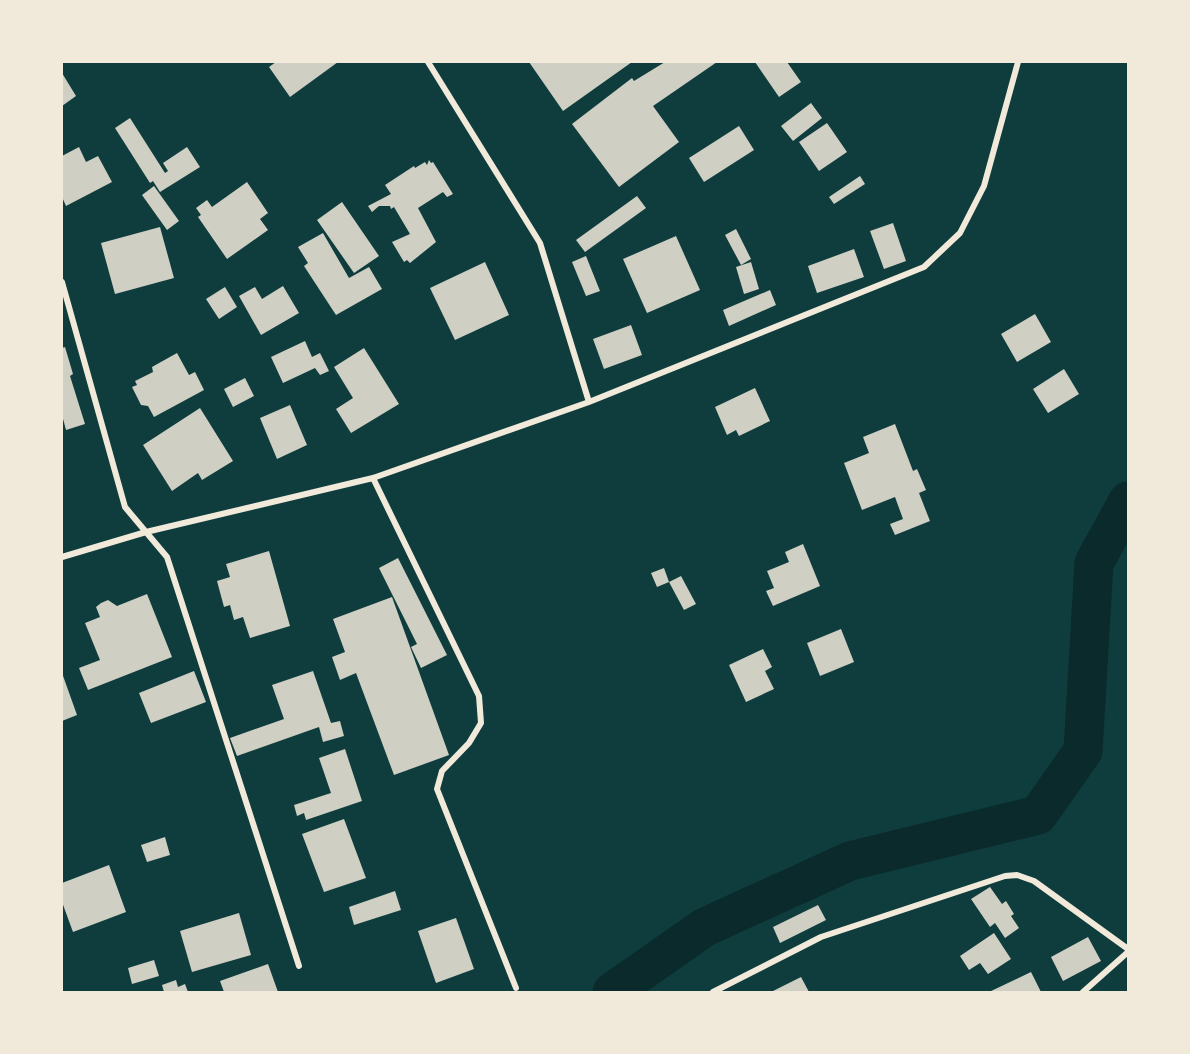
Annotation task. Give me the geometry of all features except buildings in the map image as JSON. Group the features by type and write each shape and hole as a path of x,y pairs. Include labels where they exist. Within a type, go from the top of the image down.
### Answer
{"street":[{"path":"428,62 540,243 589,402"},
{"path":"62,557 146,532 373,478 589,402 924,267 960,233 984,186 1018,62"},
{"path":"62,282 125,507 167,557 299,966"},
{"path":"373,478 479,696 481,723 469,743 442,771 437,789 516,988"},
{"path":"713,993 821,937 1005,876 1017,875 1034,881 1128,950 1083,993"}],"waterway":[{"path":"612,992 705,927 850,861 1038,815 1083,751 1094,563 1128,501"}]}
